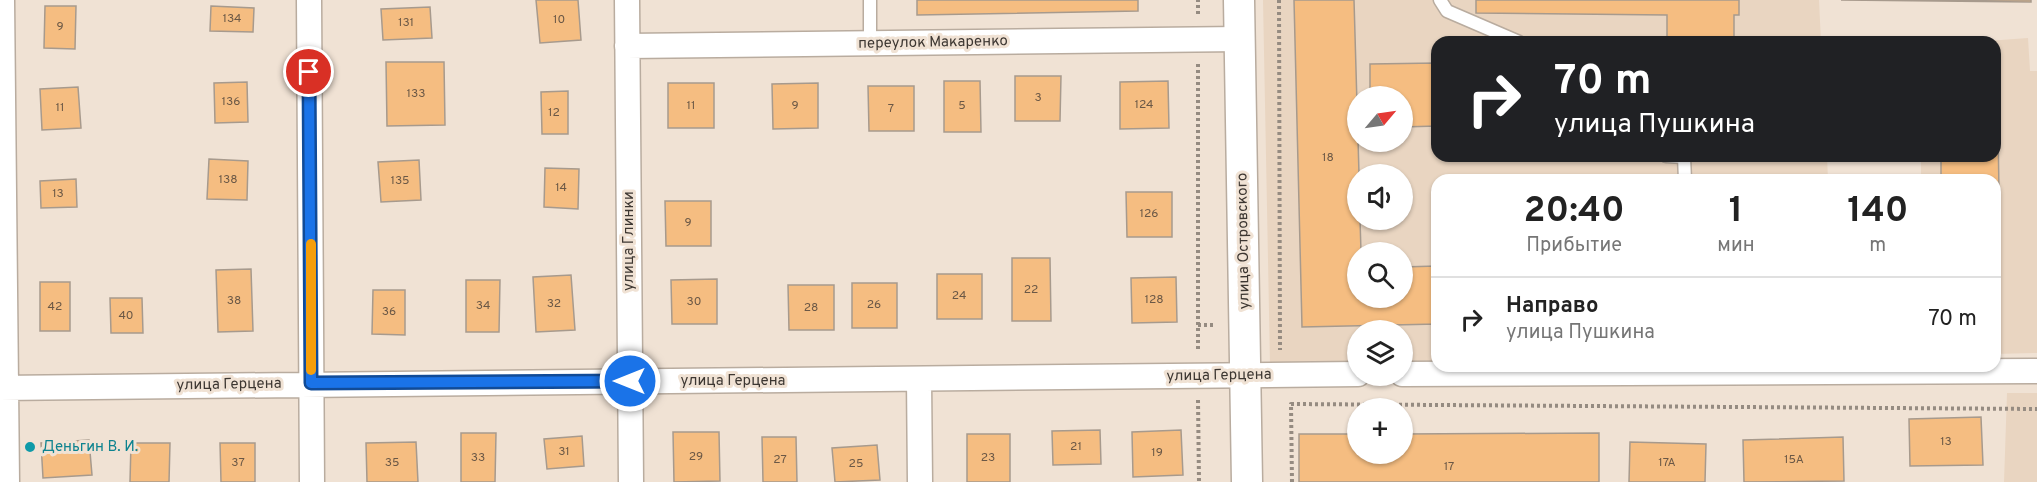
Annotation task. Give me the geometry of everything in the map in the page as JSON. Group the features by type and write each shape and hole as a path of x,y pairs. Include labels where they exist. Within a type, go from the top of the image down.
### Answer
{"street":[{"path":"3,0 3,388 7,482"},
{"path":"309,0 312,482"},
{"name":"улица Глинки","path":"627,0 631,482"},
{"name":"улица Островского","path":"1239,0 1247,482"},
{"name":"переулок Макаренко","path":"627,46 1240,39"},
{"path":"2001,371 2037,371"},
{"path":"1413,374 1546,372"},
{"name":"улица Герцена","path":"3,388 311,383 1347,375"},
{"path":"919,379 920,482"}],"lane":[{"path":"870,0 870,44"},
{"path":"1440,0 1447,11 1505,36"}],"path":[{"path":"1198,0 1199,482"},
{"path":"1279,0 1280,351 1291,351"},
{"path":"1292,482 1292,404 2037,409"}],"shaded area":[{"path":"1263,0 1819,0 1821,36 1431,36 1431,162 1827,162 1828,174 1431,174 1431,361 1413,362 1413,320 1347,320 1347,362 1270,364"},
{"path":"2028,38 2030,71 2037,71 2037,353 2001,354 2001,174 1921,174 1921,162 2001,162 2001,40"},
{"path":"2007,393 2037,393 2037,482 2004,482"}],"building":[{"path":"536,0 578,0 581,40 540,43"},
{"path":"917,0 1138,0 1138,11 917,15"},
{"path":"1294,0 1354,0 1356,86 1347,86 1347,152 1358,152 1359,164 1347,164 1347,230 1360,230 1361,242 1347,242 1347,308 1413,308 1413,267 1431,266 1431,324 1413,325 1413,320 1347,320 1347,326 1302,327"},
{"path":"1476,0 1739,0 1739,15 1734,15 1734,36 1667,36 1667,15 1476,13"},
{"path":"1841,0 2031,0 2031,2"},
{"path":"45,6 76,6 75,49 44,48"},
{"path":"211,6 254,8 253,32 210,31"},
{"path":"430,7 432,38 383,40 381,9"},
{"path":"386,62 444,62 445,125 387,126"},
{"path":"1431,63 1431,126 1413,127 1413,86 1370,86 1370,64"},
{"path":"1015,76 1061,76 1060,121 1015,121"},
{"path":"944,81 980,81 981,132 944,132"},
{"path":"1168,81 1169,128 1120,129 1120,82"},
{"path":"247,82 248,122 215,123 214,83"},
{"path":"668,83 714,83 714,128 668,128"},
{"path":"818,83 818,128 773,129 772,84"},
{"path":"868,86 914,86 914,131 869,131"},
{"path":"78,87 81,128 42,130 40,89"},
{"path":"568,91 568,134 542,134 541,92"},
{"path":"209,159 248,161 247,200 207,199"},
{"path":"419,160 421,200 381,202 378,162"},
{"path":"1941,162 1999,162 1999,174 1941,174"},
{"path":"545,168 579,169 578,209 544,207"},
{"path":"76,179 77,207 41,208 40,181"},
{"path":"1126,192 1172,192 1172,237 1127,237"},
{"path":"665,201 711,201 711,246 666,246"},
{"path":"1012,258 1050,258 1051,321 1012,321"},
{"path":"251,269 253,331 218,332 216,270"},
{"path":"937,274 982,274 982,319 937,319"},
{"path":"571,275 575,330 536,332 533,277"},
{"path":"1176,277 1177,322 1132,323 1131,278"},
{"path":"717,279 717,324 672,324 671,280"},
{"path":"466,280 500,280 499,332 466,332"},
{"path":"40,282 70,282 70,331 40,331"},
{"path":"852,283 897,283 897,328 852,328"},
{"path":"788,285 834,285 834,330 789,330"},
{"path":"373,290 405,290 405,335 372,334"},
{"path":"110,298 142,298 143,333 111,333"},
{"path":"1981,417 1983,465 1910,466 1909,419"},
{"path":"1100,430 1101,464 1053,465 1052,431"},
{"path":"1181,430 1183,475 1133,477 1132,432"},
{"path":"673,432 719,432 720,481 674,482"},
{"path":"461,433 496,433 495,482 461,482"},
{"path":"1599,433 1599,482 1299,482 1299,434 1347,434 1347,464 1413,464 1413,434"},
{"path":"967,434 1010,434 1010,482 967,482"},
{"path":"582,436 584,466 547,469 544,439"},
{"path":"762,437 796,437 797,482 763,482"},
{"path":"1843,437 1844,481 1744,482 1743,440"},
{"path":"89,440 92,475 43,478 41,443"},
{"path":"416,442 418,482 367,482 366,443"},
{"path":"1630,442 1706,444 1705,482 1629,482"},
{"path":"131,443 170,443 169,482 130,482"},
{"path":"220,443 255,443 255,482 221,482"},
{"path":"877,445 880,480 835,482 832,448"}],"slow traffic":[{"path":"311,244 311,370"}],"place":[{"name":"Деньгин В. И.","path":"30,447"}],"route":[{"path":"309,72 311,383 630,381"}]}
